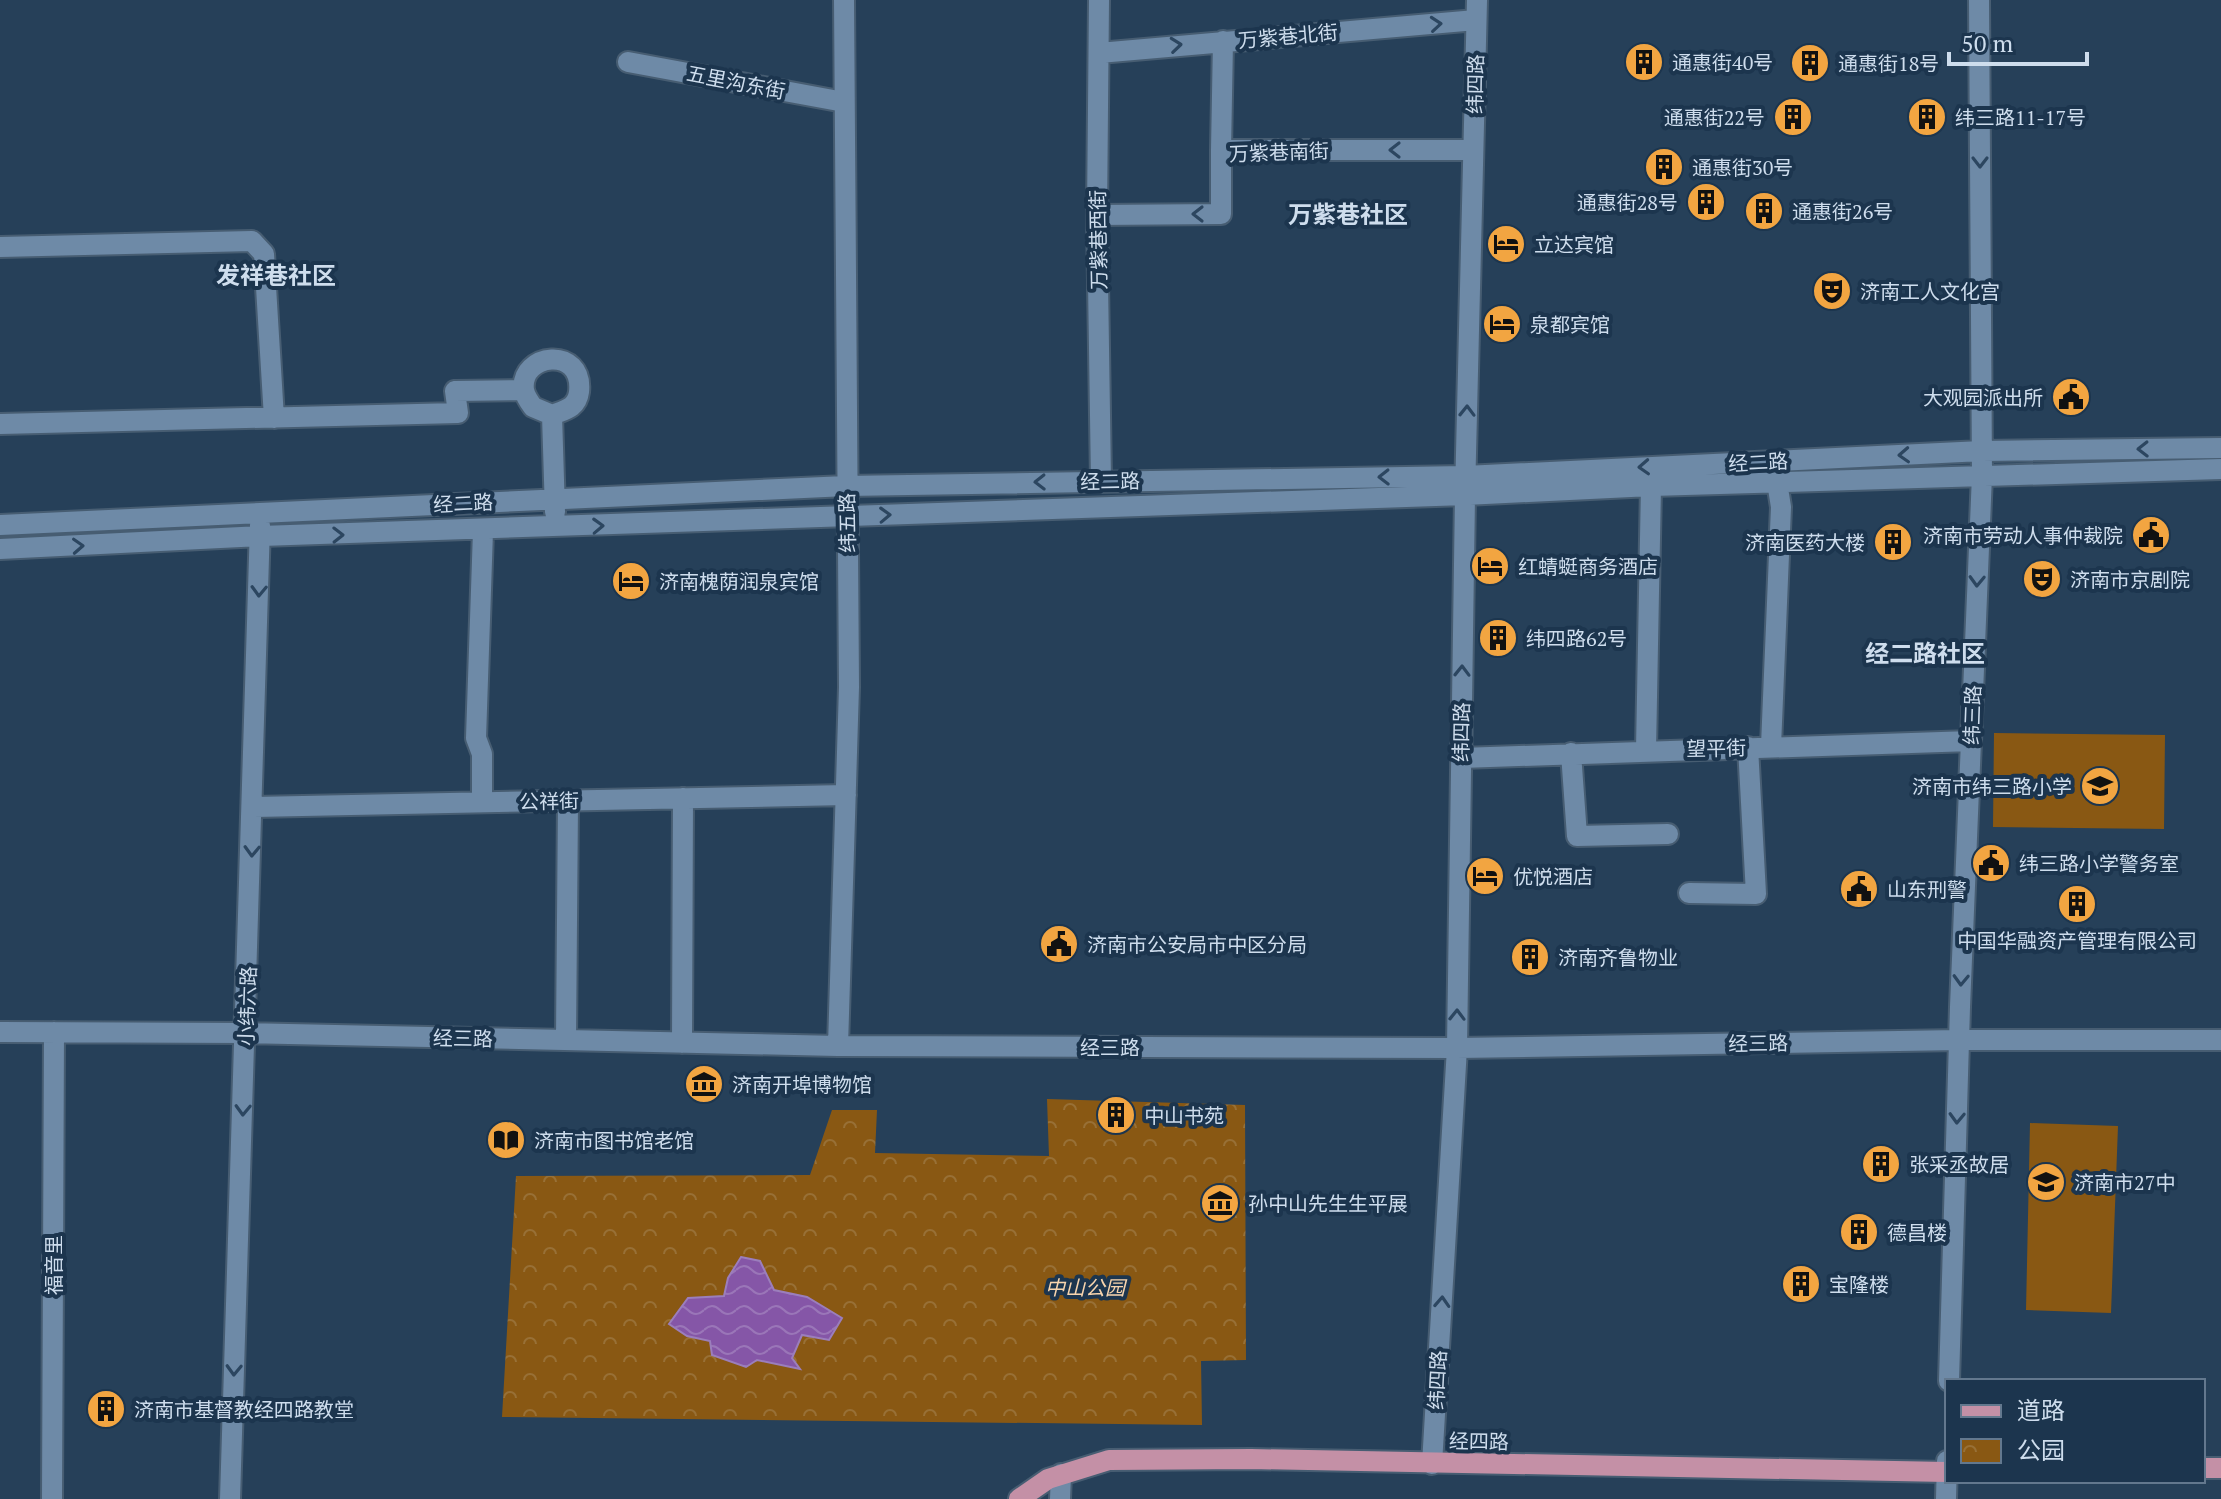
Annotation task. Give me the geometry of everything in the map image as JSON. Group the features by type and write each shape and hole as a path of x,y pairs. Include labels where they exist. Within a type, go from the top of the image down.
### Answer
{"main road":[{"name":"经四路","path":"1019,1499 1048,1479 1109,1460 1251,1459 1945,1472"}],"street":[{"name":"纬五路","path":"838,1046 849,687 844,0"},
{"name":"万紫巷西街","path":"1099,0 1097,215 1101,481"},
{"name":"纬三路","path":"1949,1379 1959,1040 1982,475 1979,0"},
{"name":"万紫巷北街","path":"1099,53 1477,10"},
{"name":"纬四路","path":"1432,1464 1457,1048 1465,486 1477,10"},
{"path":"1221,150 1223,41"},
{"name":"五里沟东街","path":"628,62 844,102"},
{"name":"万紫巷南街","path":"1097,215 1221,214 1221,150 1473,150"},
{"path":"0,247 252,241 264,254 274,418"},
{"path":"558,359 573,367 580,380 578,398 570,409 552,415 533,407 524,390 527,373 540,361 558,359"},
{"path":"0,424 458,413 455,391 524,390"},
{"path":"552,415 555,528"},
{"name":"经二路","path":"0,549 261,536 846,517 1465,486 1982,451 2221,448"},
{"name":"经二路","path":"0,525 846,486 1101,481 1651,486 2221,469"},
{"path":"1771,746 1781,507 1777,482"},
{"path":"1646,750 1651,486"},
{"name":"小纬六路","path":"230,1499 260,513"},
{"path":"482,801 482,754 476,738 483,531"},
{"name":"望平街","path":"1461,758 1971,741"},
{"path":"1689,893 1756,894 1748,747"},
{"path":"1571,753 1577,836 1668,834"},
{"name":"公祥街","path":"253,807 846,795"},
{"path":"682,1043 683,798"},
{"path":"566,1040 568,801"},
{"name":"经三路","path":"0,1032 246,1033 838,1046 1457,1048 1959,1040 2221,1040"},
{"name":"福音里","path":"52,1499 54,1032"},
{"path":"1060,1499 1061,1474"}],"green space":[{"path":"1994,733 2165,735 2164,829 1993,827"},
{"name":"中山公园","path":"1047,1099 1245,1105 1246,1360 1201,1361 1202,1425 502,1417 516,1176 810,1175 832,1110 877,1110 875,1153 1049,1156"},
{"path":"2030,1123 2118,1126 2111,1313 2026,1310"}],"water":[{"path":"741,1257 760,1261 774,1290 807,1297 842,1318 829,1340 802,1335 792,1358 800,1369 757,1360 746,1367 712,1355 710,1341 687,1336 669,1324 688,1298 724,1296 728,1278"}],"place":[{"name":"通惠街40号","path":"1644,62"},
{"name":"通惠街18号","path":"1810,63"},
{"name":"通惠街22号","path":"1793,117"},
{"name":"纬三路11-17号","path":"1927,117"},
{"name":"通惠街30号","path":"1664,167"},
{"name":"通惠街28号","path":"1706,202"},
{"name":"通惠街26号","path":"1764,211"},
{"name":"立达宾馆","path":"1506,244"},
{"name":"济南工人文化宫","path":"1832,291"},
{"name":"泉都宾馆","path":"1502,324"},
{"name":"大观园派出所","path":"2071,397"},
{"name":"济南市劳动人事仲裁院","path":"2151,535"},
{"name":"济南医药大楼","path":"1893,542"},
{"name":"红蜻蜓商务酒店","path":"1490,566"},
{"name":"济南市京剧院","path":"2042,579"},
{"name":"济南槐荫润泉宾馆","path":"631,581"},
{"name":"纬四路62号","path":"1498,638"},
{"name":"济南市纬三路小学","path":"2100,786"},
{"name":"纬三路小学警务室","path":"1991,863"},
{"name":"优悦酒店","path":"1485,876"},
{"name":"山东刑警","path":"1859,889"},
{"name":"中国华融资产管理有限公司","path":"2077,904"},
{"name":"济南市公安局市中区分局","path":"1059,944"},
{"name":"济南齐鲁物业","path":"1530,957"},
{"name":"济南开埠博物馆","path":"704,1084"},
{"name":"中山书苑","path":"1116,1115"},
{"name":"济南市图书馆老馆","path":"506,1140"},
{"name":"张采丞故居","path":"1881,1164"},
{"name":"济南市27中","path":"2046,1182"},
{"name":"孙中山先生生平展","path":"1220,1203"},
{"name":"德昌楼","path":"1859,1232"},
{"name":"宝隆楼","path":"1801,1284"},
{"name":"济南市基督教经四路教堂","path":"106,1409"}],"district":[{"name":"万紫巷社区","path":"1348,214"},
{"name":"发祥巷社区","path":"276,275"},
{"name":"经二路社区","path":"1925,653"}]}
